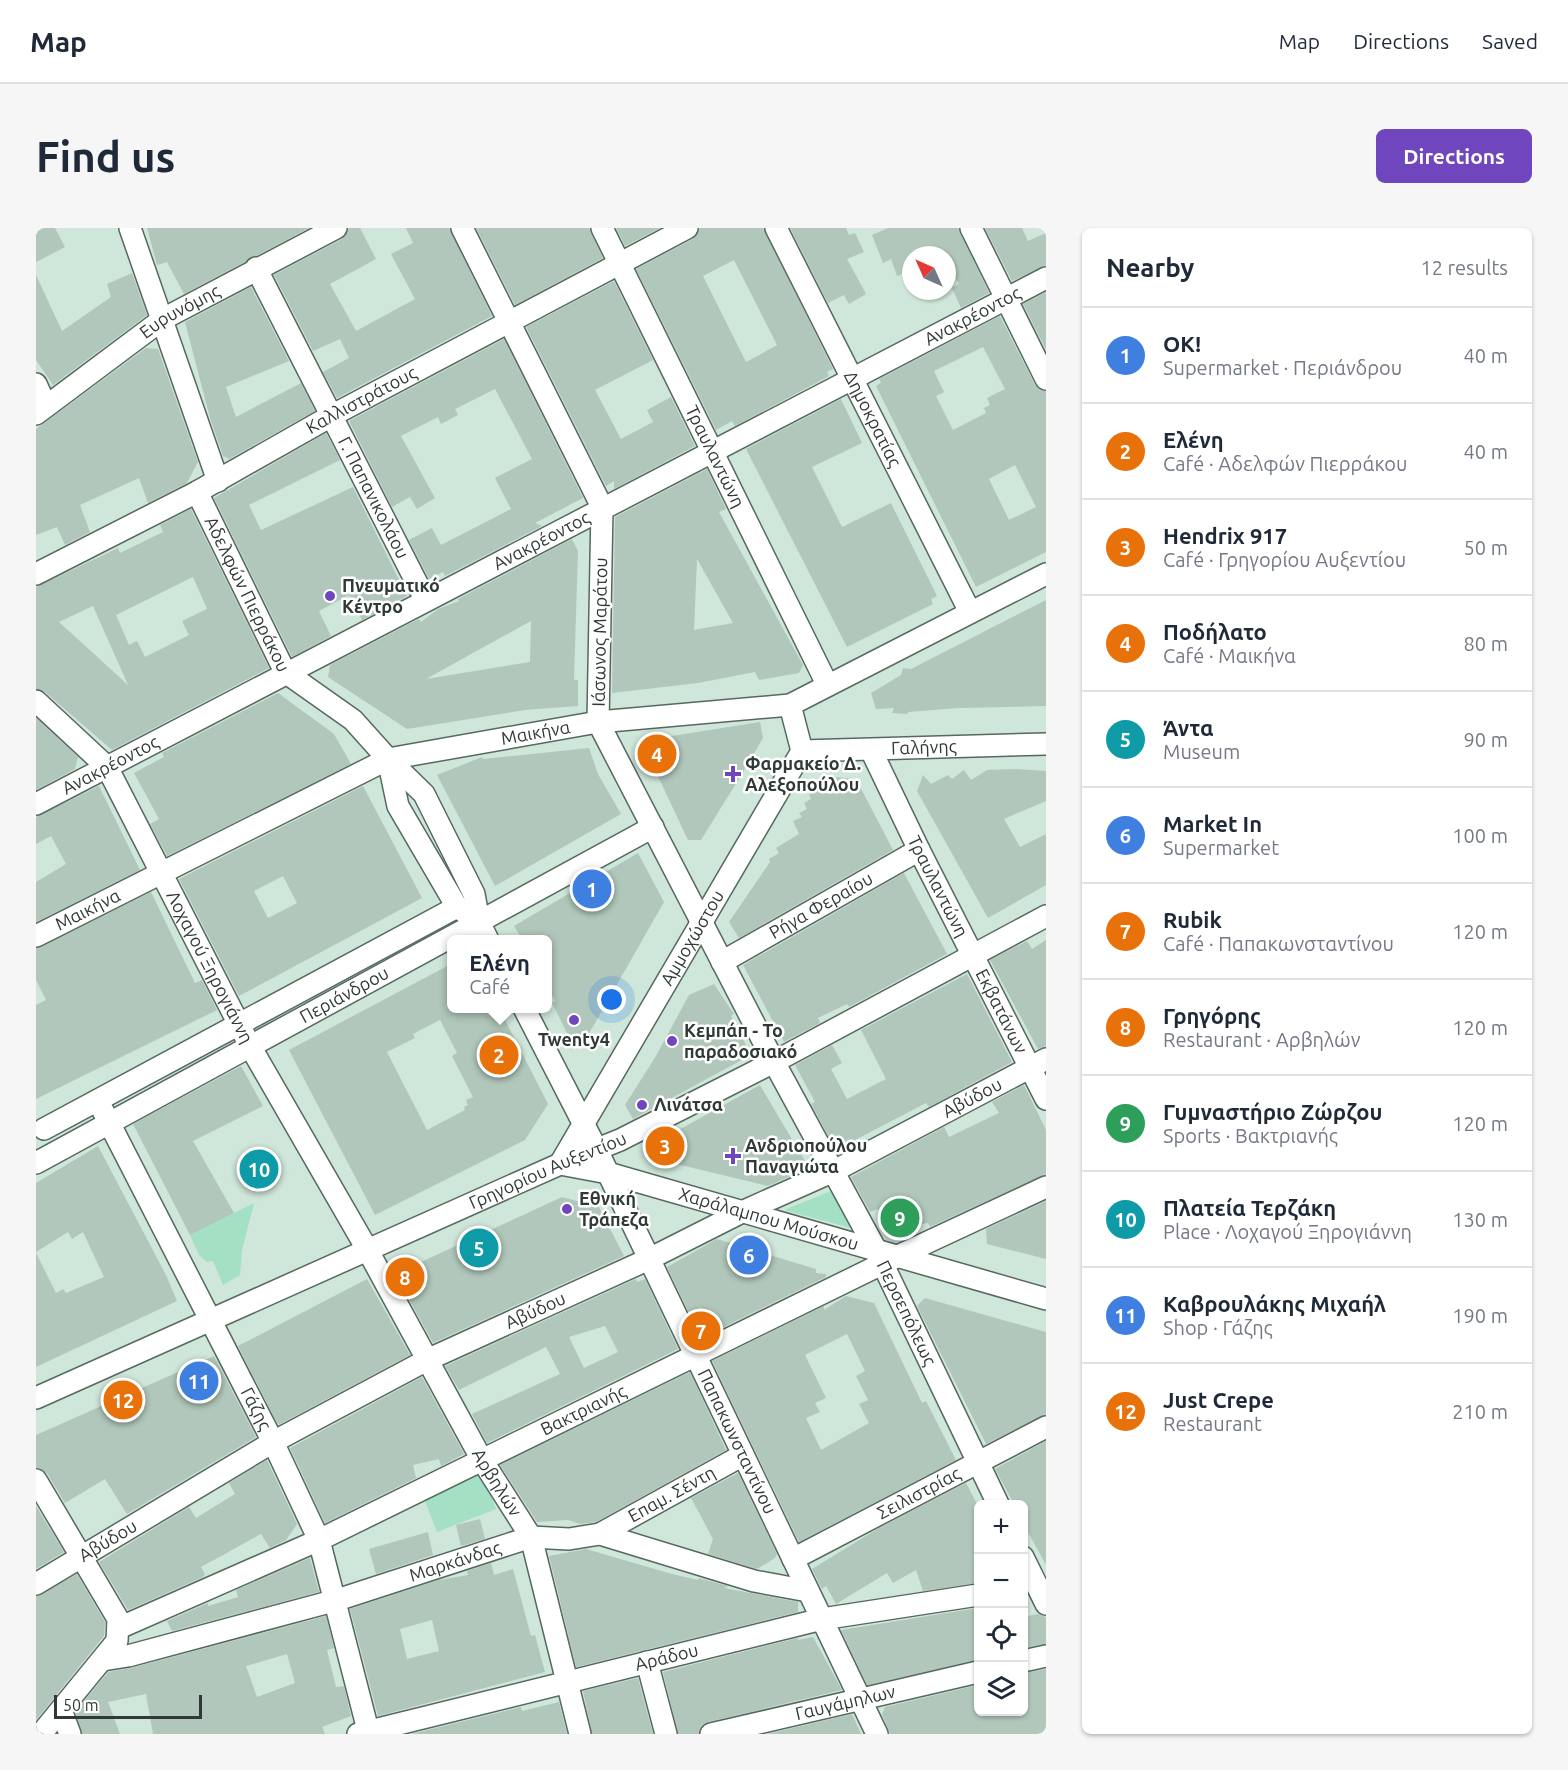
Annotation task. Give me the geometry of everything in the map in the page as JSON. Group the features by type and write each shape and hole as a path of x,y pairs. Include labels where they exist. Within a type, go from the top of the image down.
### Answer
{"street":[{"path":"130,228 218,481"},
{"name":"Ευρυνόμης","path":"41,410 163,319 256,268 336,228"},
{"name":"Ιάσωνος Μαράτου","path":"462,228 602,507 598,722 774,1062"},
{"name":"Τραυλαντώνη","path":"602,228 827,684"},
{"name":"Καλλιστράτους","path":"36,574 218,481 331,416 687,228"},
{"name":"Δημοκρατίας","path":"776,228 970,612"},
{"path":"970,228 1046,379"},
{"name":"Γ. Παπανικολάου","path":"256,268 425,599"},
{"name":"Ανακρέοντος","path":"36,804 713,449 1046,278"},
{"path":"36,384 41,410"},
{"name":"Αδελφών Πιερράκου","path":"196,492 285,672 353,720 424,794 474,894 484,931"},
{"name":"Μαικήνα","path":"36,936 388,759 598,722 790,705 827,684 1046,574"},
{"name":"Λοχαγού Ξηρογιάννη","path":"36,701 107,767 250,1046 367,1249"},
{"path":"790,705 802,751"},
{"name":"Γαλήνης","path":"802,751 1046,744"},
{"name":"Τραυλαντώνη","path":"872,750 973,956"},
{"name":"Αμμοχώστου","path":"560,1164 802,751"},
{"name":"Αδελφών Πιερράκου","path":"388,759 398,806 457,907 484,931"},
{"name":"Περιάνδρου","path":"484,931 653,827"},
{"name":"Ρήγα Φεραίου","path":"722,962 920,850"},
{"name":"Περιάνδρου","path":"40,1122 98,1101 457,907"},
{"name":"Γρηγορίου Αυξεντίου","path":"36,1398 367,1249 597,1150 774,1062 1046,916"},
{"name":"Περιάνδρου","path":"36,1163 250,1046 447,949"},
{"name":"Εκβατάνων","path":"973,956 1038,1063 1046,1099"},
{"path":"527,1013 597,1150"},
{"name":"Περσεπόλεως","path":"774,1062 834,1171 886,1256 996,1500"},
{"name":"Αβύδου","path":"36,1584 273,1442 427,1360 649,1259 744,1211 834,1171 1038,1063"},
{"name":"Γάζης","path":"98,1101 273,1442 319,1540 337,1600 365,1733"},
{"path":"40,1122 55,1152"},
{"name":"Παπακωνσταντίνου","path":"597,1150 877,1734"},
{"name":"Χαράλαμπου Μούσκου","path":"560,1164 608,1173 690,1198 744,1211 886,1256 1046,1299"},
{"name":"Βακτριανής","path":"119,1624 319,1540 695,1355 886,1256 1046,1187"},
{"name":"Αρβηλών","path":"367,1249 482,1460 531,1537 579,1734"},
{"name":"Σειλιστρίας","path":"793,1559 1046,1427"},
{"name":"Επαμ. Σέντη","path":"600,1533 743,1455"},
{"path":"36,1480 119,1624 117,1641 41,1734"},
{"name":"Μαρκάνδας","path":"103,1660 128,1656 337,1600 531,1537 569,1539 600,1533 754,1581 808,1591"},
{"path":"1028,1568 1038,1590"},
{"name":"Αράδου","path":"365,1733 565,1681 822,1619 974,1596"},
{"path":"1028,1660 1046,1656"},
{"path":"647,1662 666,1734"},
{"name":"Γαυγάμηλων","path":"711,1734 974,1673"},
{"path":"61,1710 70,1734"}],"green space":[{"path":"831,1191 851,1228 784,1210"},
{"path":"254,1203 242,1250 240,1275 223,1285 213,1261 207,1262 199,1255 190,1235"},
{"path":"480,1467 496,1509 437,1532 421,1491"}],"building":[{"path":"36,228 55,228 65,247 36,262"},
{"path":"147,228 309,228 184,294 167,262 157,265"},
{"path":"349,228 360,228 376,259 330,284 356,331 415,299 391,254 413,243 406,228 449,228 492,316 337,398 323,372 349,358 340,339 313,351 274,275 342,239"},
{"path":"476,228 589,228 603,258 515,305"},
{"path":"616,228 660,228 625,246"},
{"path":"700,228 763,228 833,369 827,372 829,376 735,426 732,421 716,430 636,269 693,239","holes":["734,260 777,345 746,362 703,276"]},
{"path":"790,228 846,228 849,235 855,233 864,252 847,259 866,294 849,304 844,295 828,303"},
{"path":"888,228 958,228 989,293 961,308 956,297 956,286 959,284 956,278 956,246 902,246 902,274 897,276 891,259 883,263 872,235"},
{"path":"985,228 1022,228 1028,241 1046,233 1046,265 1012,281"},
{"path":"132,273 147,315 53,385 36,360 36,275 62,331 111,297 107,284"},
{"path":"614,281 653,360 595,390 621,439 653,422 647,410 671,397 695,446 614,489 614,481 606,486 526,327"},
{"path":"251,287 289,361 226,387 236,417 301,383 315,411 229,459 223,456 210,418 185,322"},
{"path":"1046,292 1046,350 1023,304"},
{"path":"1000,316 1035,385 1046,392 1046,552 976,587 876,386 881,383 879,379","holes":["983,347 1005,389 987,398 990,405 984,408 986,413 953,430 936,396 944,392 934,371","1015,465 1036,507 1009,520 989,479"]},
{"path":"504,339 583,498 535,523 542,526 445,576 443,572 429,579 409,540 432,528 441,545 511,509 495,478 532,459 495,389 455,409 458,415 441,424 438,417 401,436 435,498 417,509 410,497 392,507 349,421"},
{"path":"146,348 158,349 198,462 187,483 148,503 139,478 80,505 90,532 65,545 57,527 36,535 36,429"},
{"path":"841,399 862,443 812,467 842,527 891,503 937,596 931,599 933,604 847,647 746,449"},
{"path":"326,433 340,460 249,505 261,530 353,487 407,596 362,620 349,595 319,611 331,636 292,657 214,498"},
{"path":"707,469 726,509 719,512 803,665 799,673 759,680 755,672 698,683 612,693 615,517","holes":["697,559 733,623 694,630"]},
{"path":"191,509 269,668 112,750 45,692 36,689 36,587 118,548 120,553 163,532 160,525","holes":["193,577 207,609 182,621 189,635 145,657 137,641 129,645 116,615","93,606 128,685 59,622"]},
{"path":"572,539 578,551 574,680 578,680 578,706 525,710 407,729 328,677 330,665 419,619 421,622 438,609 459,601 458,599","holes":["531,621 530,662 426,679"]},
{"path":"1046,600 1046,706 959,708 908,712 908,714 892,713 894,708 876,709 871,693 901,675 903,668 911,669"},
{"path":"278,693 334,734 351,764 167,856 150,824 159,819 134,773 164,757 162,753"},
{"path":"36,718 78,757 75,769 36,790"},
{"path":"760,722 763,738 745,769 701,840 688,840 647,753 653,739"},
{"path":"589,748 598,774 621,814 495,886 437,775 482,757 483,759"},
{"path":"964,770 971,780 987,770 1046,771 1046,801 1004,819 1020,847 1046,834 1046,885 988,918 917,791 923,775 931,784 948,775 952,779"},
{"path":"824,776 856,779 893,850 739,938 729,922 770,862 769,859 779,853 776,848 799,834 793,821 802,817 799,813 807,809 804,803 811,799 809,794 819,789"},
{"path":"99,786 140,870 36,922 36,882 66,864 51,836 36,844 36,817"},
{"path":"363,786 422,898 239,996 179,879","holes":["283,876 297,903 268,918 254,891"]},
{"path":"638,853 664,902 587,1037 569,1037 552,1003 555,1001 552,995 552,935 520,935 514,926"},
{"path":"904,873 947,954 849,1007 847,1004 818,1018 820,1023 784,1042 743,965"},
{"path":"151,892 195,983 202,980 217,1010 36,1099 36,1005 46,1000 36,980 36,949"},
{"path":"1046,940 1046,1046 1038,1049 990,960 1027,941 1032,949"},
{"path":"447,966 447,1013 502,1013 548,1104 525,1140 375,1215 289,1050","holes":["440,1020 457,1053 452,1056 473,1097 466,1100 468,1105 464,1107 465,1110 427,1130 387,1052 415,1038 413,1034"]},
{"path":"967,974 1012,1062 929,1107 926,1103 836,1150 811,1104 815,1102 795,1065 832,1045 842,1063 831,1069 847,1099 886,1079 861,1030"},
{"path":"714,984 734,1014 731,1016 751,1055 633,1119 625,1105 656,1056 689,995"},
{"path":"241,1066 263,1106 193,1141 234,1213 190,1235 133,1124"},
{"path":"760,1085 809,1168 768,1186 660,1160 655,1143"},
{"path":"1024,1085 1046,1130 1046,1174 930,1227 928,1223 909,1226 893,1222 877,1209 870,1212 851,1177 944,1127 949,1137 999,1113 992,1102"},
{"path":"98,1146 166,1275 177,1301 36,1367 36,1253 56,1293 63,1289 66,1293 104,1277 83,1232 72,1239 68,1232 36,1252 36,1183"},
{"path":"562,1197 599,1207 624,1256 433,1343 395,1274"},
{"path":"1046,1201 1046,1259 987,1244 986,1229"},
{"path":"717,1239 816,1269 816,1273 826,1274 826,1277 701,1338 667,1267"},
{"path":"367,1279 410,1355 278,1425 238,1346"},
{"path":"636,1279 637,1282 645,1279 678,1349 487,1443 472,1414 560,1374 546,1347 459,1390 445,1366","holes":["605,1326 618,1352 584,1368 569,1337"]},
{"path":"846,1296 874,1303 922,1403 926,1401 956,1460 799,1542 712,1361 824,1306 824,1310","holes":["847,1334 865,1371 856,1376 868,1400 859,1404 869,1423 821,1450 806,1418 820,1412 815,1403 826,1398 805,1355"]},
{"path":"925,1298 1046,1332 1046,1414 986,1444 917,1306"},
{"path":"214,1356 256,1437 127,1514 105,1479 65,1503 47,1473 36,1467 36,1435"},
{"path":"690,1372 726,1450 596,1522 580,1524 568,1520 537,1522 500,1465"},
{"path":"422,1377 464,1454 441,1466 439,1459 413,1465 416,1478 325,1523 290,1448"},
{"path":"1046,1441 1046,1565 1028,1532 1028,1500 1012,1500 995,1469"},
{"path":"267,1460 297,1524 286,1540 270,1548 261,1534 201,1567 205,1574 203,1577 128,1610 99,1562 189,1507 196,1518 235,1494 229,1483"},
{"path":"738,1473 777,1554 775,1558 757,1569 708,1554 713,1539 691,1498"},
{"path":"966,1483 975,1500 974,1584 923,1591 916,1570 893,1583 887,1573 836,1604 826,1586 822,1589 812,1569 879,1528"},
{"path":"36,1506 64,1552 36,1569"},
{"path":"480,1519 485,1539 461,1546 456,1525"},
{"path":"428,1532 433,1555 376,1574 369,1549"},
{"path":"586,1549 672,1574 728,1586 724,1588 798,1602 798,1612 576,1667 549,1556"},
{"path":"310,1558 319,1592 172,1631 167,1621 208,1603 208,1606 238,1597 236,1590"},
{"path":"491,1563 494,1575 513,1569 531,1636 535,1635 545,1672 378,1716 350,1609 439,1580 468,1575 467,1571","holes":["432,1620 439,1651 407,1659 400,1629"]},
{"path":"77,1574 105,1622 104,1636 36,1720 36,1597"},
{"path":"974,1609 974,1661 867,1685 841,1630"},
{"path":"1038,1614 1046,1617 1046,1644 1028,1647 1028,1616"},
{"path":"326,1616 334,1648 327,1650 336,1687 344,1686 351,1716 322,1727 325,1734 153,1734 146,1694 108,1702 120,1734 82,1734 75,1712 108,1672 131,1668","holes":["287,1654 295,1683 257,1697 246,1666"]},
{"path":"813,1637 842,1690 708,1722 702,1725 699,1734 678,1734 663,1672 798,1638 798,1640"},
{"path":"1046,1669 1046,1732 1037,1734 890,1734 882,1714 885,1707 974,1686 974,1716 1028,1716 1028,1672"},
{"path":"638,1678 653,1734 592,1734 583,1691"},
{"path":"559,1702 567,1734 411,1734 521,1707 522,1711"},
{"path":"852,1714 861,1734 767,1734"}],"place":[{"name":"Πνευματικό Κέντρο","path":"330,596"},
{"name":"Ποδήλατο","path":"657,754"},
{"name":"Φαρμακείο Δ. Αλεξοπούλου","path":"733,774"},
{"name":"ΟΚ!","path":"592,889"},
{"name":"Twenty4","path":"574,1020"},
{"name":"Κεμπάπ - Το παραδοσιακό","path":"672,1041"},
{"name":"Ελένη","path":"499,1055"},
{"name":"Λινάτσα","path":"642,1105"},
{"name":"Hendrix 917","path":"665,1146"},
{"name":"Ανδριοπούλου Παναγιώτα","path":"733,1156"},
{"name":"Πλατεία Τερζάκη","path":"259,1169"},
{"name":"Εθνική Τράπεζα","path":"567,1209"},
{"name":"Γυμναστήριο Ζώρζου","path":"900,1218"},
{"name":"Άντα","path":"479,1248"},
{"name":"Market In","path":"749,1255"},
{"name":"Γρηγόρης","path":"405,1277"},
{"name":"Rubik","path":"701,1331"},
{"name":"Καβρουλάκης Μιχαήλ","path":"199,1381"},
{"name":"Just Crepe","path":"123,1400"}]}
